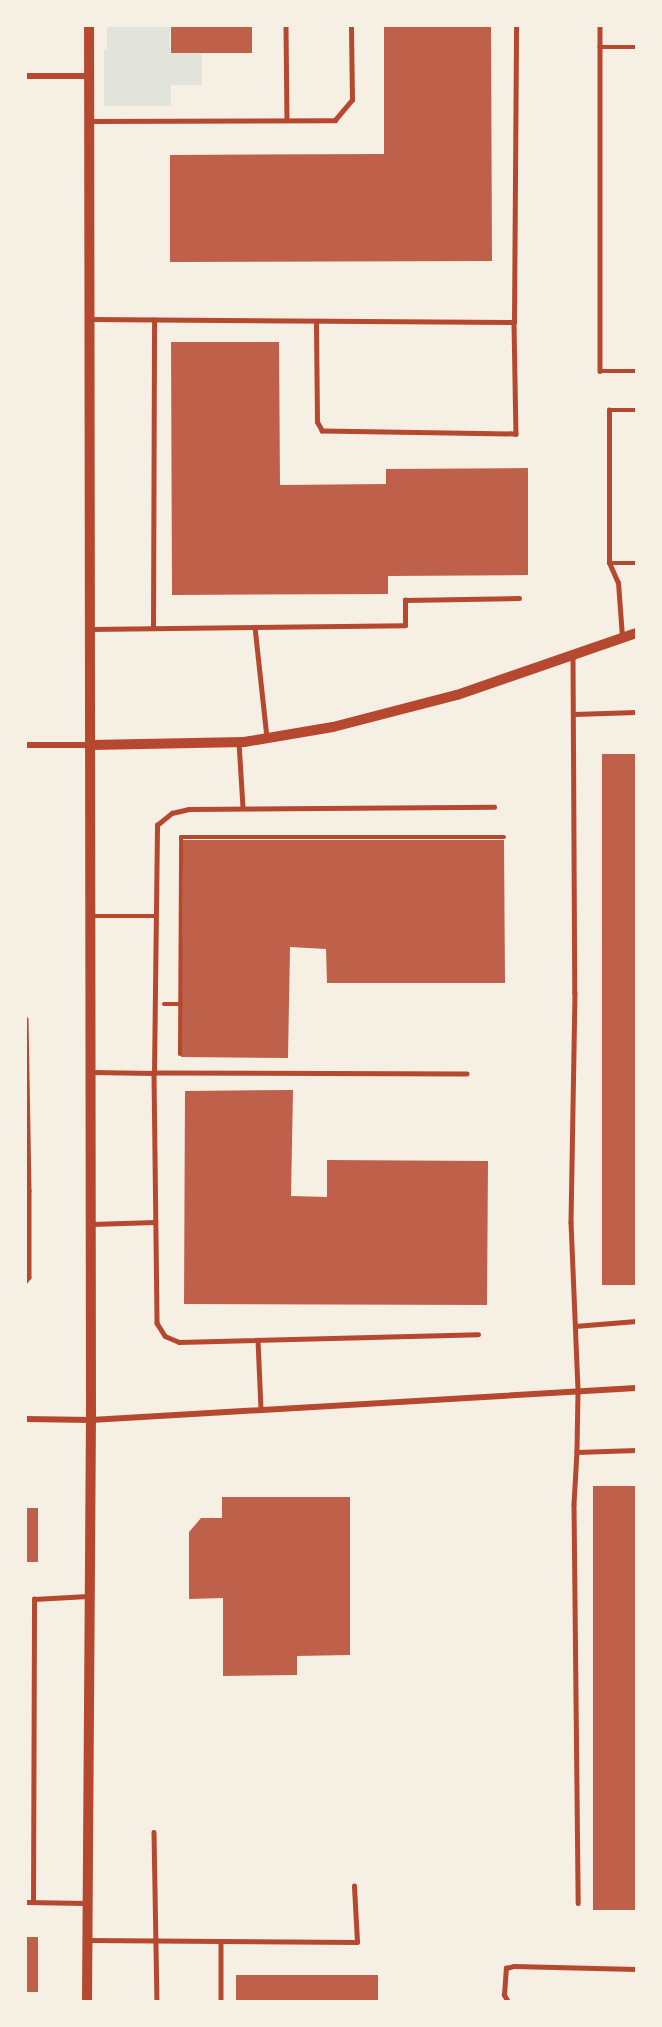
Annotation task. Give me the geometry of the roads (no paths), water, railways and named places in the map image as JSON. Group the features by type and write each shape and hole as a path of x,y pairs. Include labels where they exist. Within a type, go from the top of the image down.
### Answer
{"street":[{"path":"87,2001 91,1420 88,26"},
{"path":"26,76 88,76"},
{"path":"26,745 239,742 333,727 456,695 636,633"},
{"path":"26,1419 91,1420 636,1388"}],"lane":[{"path":"286,26 286,120"},
{"path":"89,121 335,120 352,100 351,26"},
{"path":"316,322 317,422 322,430 516,434 514,322 516,26"},
{"path":"600,26 600,371 636,371"},
{"path":"600,47 636,47"},
{"path":"89,319 514,322"},
{"path":"153,628 154,320"},
{"path":"622,637 618,583 609,563 609,410 636,410"},
{"path":"609,563 636,563"},
{"path":"90,629 405,625 405,600 519,598"},
{"path":"255,627 267,738"},
{"path":"573,655 575,993 571,1222 578,1392 574,1516 578,1903"},
{"path":"574,714 636,712"},
{"path":"239,742 243,808"},
{"path":"478,1334 179,1342 165,1336 157,1323 155,1221 157,825 172,813 189,809 494,807"},
{"path":"91,916 155,916"},
{"path":"26,1022 29,1277 26,1281"},
{"path":"91,1072 467,1074"},
{"path":"91,1224 155,1221"},
{"path":"574,1326 636,1322"},
{"path":"258,1340 261,1410"},
{"path":"577,1452 636,1450"},
{"path":"26,1599 90,1596"},
{"path":"33,1902 34,1599 37,1599"},
{"path":"154,1832 157,2001"},
{"path":"87,1940 357,1942 354,1886"},
{"path":"26,1902 87,1903"},
{"path":"221,1941 221,2001"},
{"path":"508,2001 504,1995 506,1968 514,1966 636,1970"}]}
